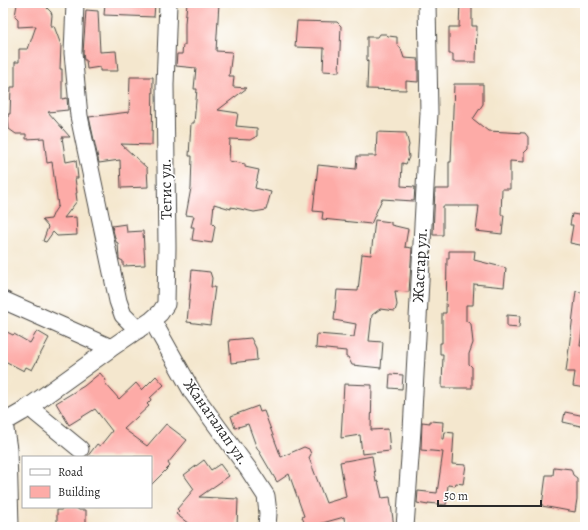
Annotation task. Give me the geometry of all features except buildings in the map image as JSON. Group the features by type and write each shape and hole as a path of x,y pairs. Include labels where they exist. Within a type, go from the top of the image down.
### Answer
{"street":[{"path":"75,3 73,53 79,116 118,301 123,315 138,330"},
{"name":"Тегис ул.","path":"4,423 31,406 152,320 160,313 166,304 167,247 165,85 168,3"},
{"name":"Жастар ул.","path":"405,527 412,430 429,113 427,3"},
{"path":"3,300 111,348"},
{"name":"Жанаталап ул.","path":"152,320 193,393 266,496 268,513 267,527"},
{"path":"31,406 36,413 80,449"},
{"path":"4,423 8,449 10,527"}]}
